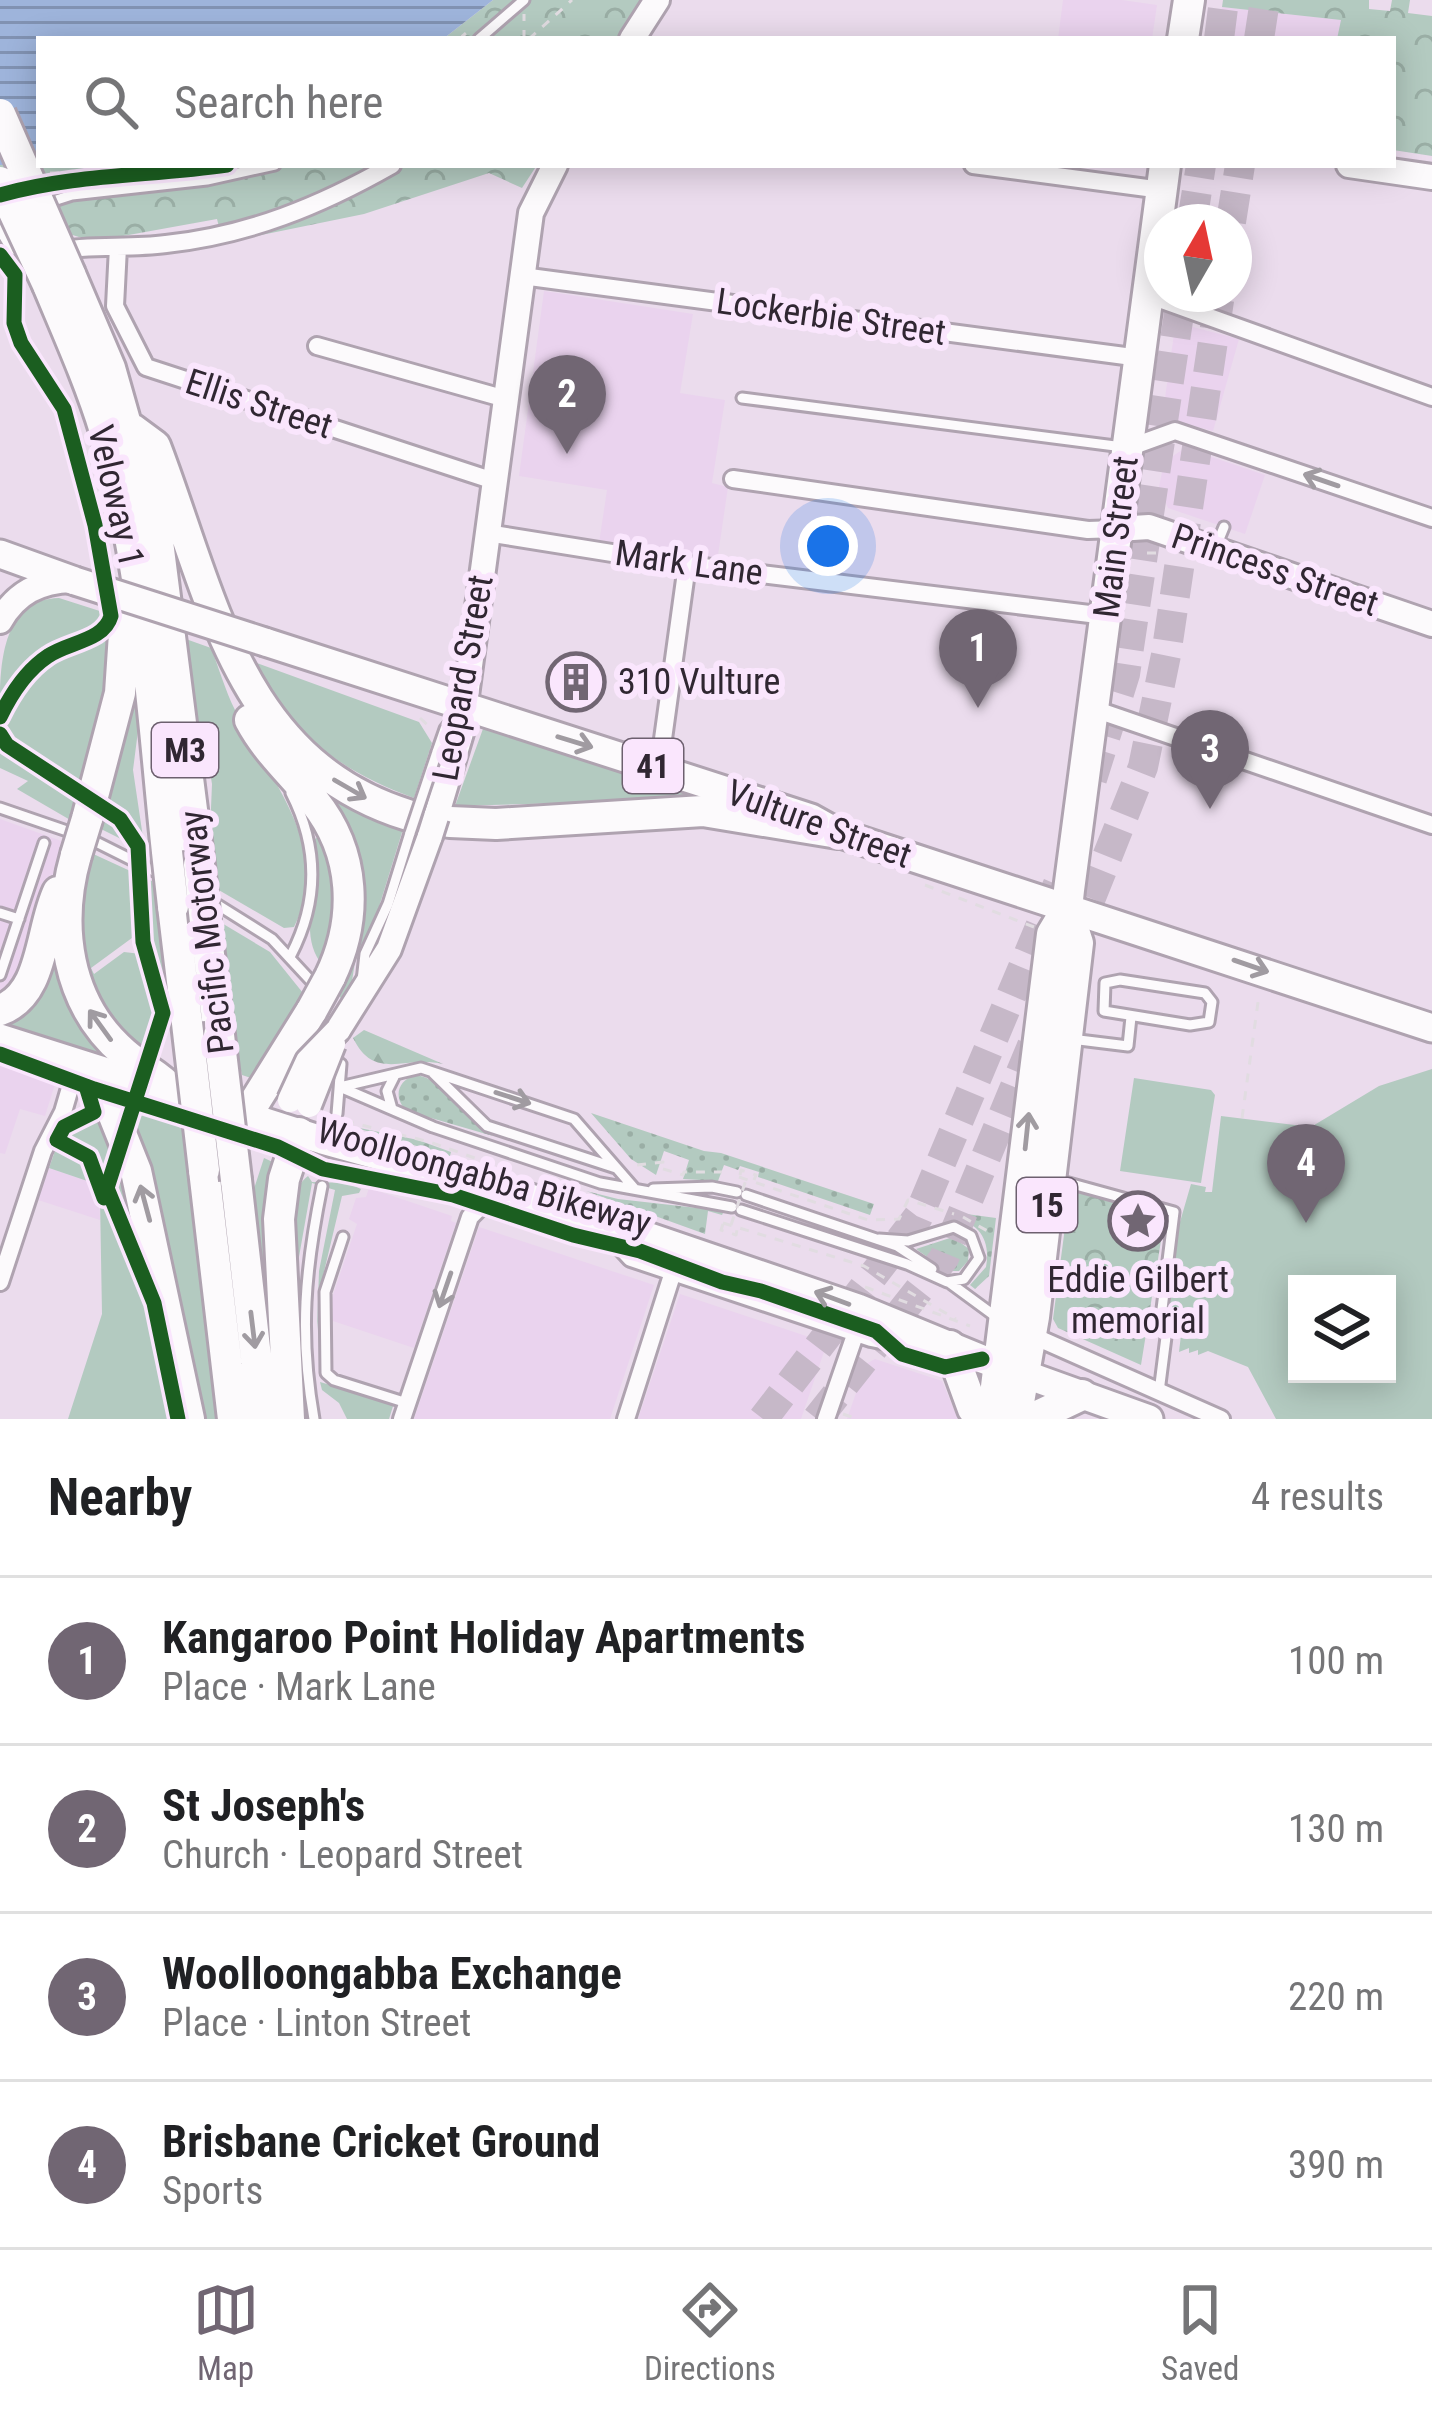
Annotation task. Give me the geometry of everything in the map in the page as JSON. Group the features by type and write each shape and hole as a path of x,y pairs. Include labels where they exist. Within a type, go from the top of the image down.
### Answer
{"highway":[{"path":"1183,36 1189,0"},
{"name":"Pacific Motorway","path":"0,114 59,279 82,372 108,445 135,573 161,861 173,906 233,1419"},
{"name":"Pacific Motorway","path":"0,182 95,329 129,427 157,534 199,866 212,914 219,1035 263,1419"},
{"name":"Main Street","path":"1022,1356 1052,934 1067,909 1146,312"},
{"path":"82,372 84,412 107,501 124,618 120,693 79,844 65,922 70,961 81,995 113,1042 156,1073 179,1108"},
{"path":"129,427 155,446 247,685 285,738 353,792 425,826 704,811 838,833"},
{"path":"246,1116 301,1031 321,979 346,937 350,905 347,874 329,822 248,717 247,685"},
{"path":"0,1010 13,1006 26,993 53,904 79,844"},
{"name":"Main Street","path":"1022,1356 1050,1178 1078,943 1067,909"},
{"path":"100,1088 129,1148 150,1222 189,1419"},
{"path":"289,1419 279,1219 294,1116"},
{"path":"954,1338 981,1419"},
{"name":"15","path":"992,1419 1022,1356"},
{"name":"15","path":"1016,1419 1022,1356"},
{"path":"1031,1419 1082,1395"}],"main road":[{"path":"634,36 657,0"},
{"name":"Leopard Street","path":"294,1116 398,928 464,707 522,276 536,197 553,168"},
{"path":"1370,168 1432,177"},
{"name":"Princess Street","path":"1117,529 1145,526 1220,538 1432,624"},
{"name":"Vulture Street","path":"0,556 812,818 838,833 1432,1028"},
{"path":"0,621 32,588 75,580"},
{"path":"0,1039 100,1088 179,1108 294,1116 498,1189 1022,1356 1082,1395 1154,1406"}],"street":[{"path":"0,222 13,244 28,254 164,245 247,231 333,198 387,168"},
{"path":"1017,168 1164,178"},
{"name":"Ellis Street","path":"118,247 115,306 146,367 494,482"},
{"name":"Lockerbie Street","path":"522,276 1140,358"},
{"path":"1195,312 1432,397"},
{"path":"317,346 506,399"},
{"path":"1128,448 1175,431 1432,518"},
{"path":"733,479 1088,530 1117,529"},
{"name":"Mark Lane","path":"488,533 687,565 1106,616"},
{"path":"658,768 687,565"},
{"path":"1094,709 1432,825"},
{"path":"0,1282 43,1151 62,1115 100,1088"},
{"path":"404,1411 470,1217 498,1189"},
{"path":"615,1225 625,1255 673,1272 907,1346 954,1338"},
{"path":"626,1419 673,1272"},
{"path":"826,1419 856,1332"},
{"path":"1022,1356 1154,1406 1221,1419"}],"lane":[{"path":"481,33 524,0"},
{"path":"0,222 64,197 207,180 261,168"},
{"path":"742,398 1128,448"},
{"path":"290,776 313,867 305,923 291,955"},
{"path":"0,808 79,844 161,861"},
{"path":"0,975 44,843"},
{"path":"0,913 19,919"},
{"path":"212,914 291,955 321,979"},
{"path":"1107,981 1202,992 1212,1002 1210,1020 1204,1025 1131,1018 1102,1009 1107,981"},
{"path":"1066,1038 1128,1046 1131,1018"},
{"path":"337,1114 341,1064"},
{"path":"340,1087 401,1071 429,1070 574,1119 636,1190"},
{"path":"429,1070 491,1127 618,1169"},
{"path":"396,1113 387,1091 391,1079 401,1071"},
{"path":"340,1087 396,1113 600,1183 736,1209 907,1264 947,1282 964,1279 977,1264 978,1246 966,1232 948,1228 908,1241 879,1239"},
{"path":"1050,1178 1174,1212 1161,1317 1166,1337 1154,1406"},
{"path":"314,1419 304,1362 304,1298 322,1186"},
{"path":"636,1190 712,1187 879,1239 914,1256 947,1282 1022,1356"},
{"path":"343,1237 326,1292 326,1372 334,1381 404,1411"}],"path":[{"path":"524,0 526,36"},
{"path":"530,36 572,0"},
{"path":"40,178 135,171"},
{"path":"420,718 435,731"},
{"path":"1242,1118 1260,994"},
{"path":"0,1059 179,1108"},
{"path":"100,1088 203,1123"},
{"path":"637,1165 663,1162 660,1168 683,1175 722,1172"},
{"path":"753,1182 756,1174 741,1170 739,1177 746,1180 868,1220 899,1219 908,1201 970,1220 997,1238"},
{"path":"731,1225 746,1180"},
{"path":"738,1227 736,1235 721,1230 724,1222 864,1266 954,1338"}],"shaded area":[{"path":"1063,0 1157,5 1152,36 1058,36"},
{"path":"1222,7 1342,20 1338,36 1217,36"},
{"path":"544,291 693,314 680,393 725,400 712,483 728,487 717,562 599,543 607,490 519,476"},
{"path":"1181,324 1239,339 1213,431 1167,419 1163,412 1174,334"},
{"path":"1185,448 1265,475 1245,534 1168,508 1159,487 1164,462"},
{"path":"0,819 64,842 21,978 0,996"},
{"path":"0,1066 55,1084 45,1116 20,1109 5,1154 0,1153"},
{"path":"49,1168 99,1185 100,1220 38,1200"},
{"path":"369,1188 452,1216 456,1223 414,1348 330,1320 329,1307 357,1224 349,1219 356,1198 366,1197"},
{"path":"479,1227 654,1285 610,1419 414,1419"},
{"path":"680,1294 827,1343 801,1419 638,1419"},
{"path":"875,1359 942,1381 958,1419 847,1419 866,1364"}],"green space":[{"path":"493,0 646,0 622,36 447,36"},
{"path":"1223,0 1369,0 1369,9 1390,11 1392,0 1410,0 1408,13 1432,16 1432,156 1396,150 1396,36 1338,36 1341,20 1222,7"},
{"path":"0,165 535,168 522,188 489,173 364,214 223,243 217,219 112,238 79,237 0,213"},
{"path":"59,598 106,613 104,624 40,657 0,703 4,652 16,621 41,601"},
{"path":"111,629 116,652 72,821 17,789 28,781 0,768 0,751 10,740 6,718 22,688 46,663"},
{"path":"183,638 211,648 235,710 292,814 307,869 305,897 294,927 284,928 217,889 210,832 212,784 204,734 195,722"},
{"path":"254,662 419,722 432,743 414,798 362,775 320,746 285,710"},
{"path":"132,707 139,723 133,770 145,851 97,827"},
{"path":"484,726 715,799 455,806"},
{"path":"287,757 404,826 379,907 341,999 337,990 361,937 362,901"},
{"path":"322,833 340,889 323,966 315,952 310,923 313,841"},
{"path":"89,852 152,881 154,888 168,1003 145,941 142,899 136,900 136,935 91,968 94,974 124,952 141,954 160,1012 146,1055 107,1013 82,964 75,917"},
{"path":"220,922 270,952 307,998 254,1079 242,1075 229,1020"},
{"path":"59,945 111,1054 109,1064 4,1023"},
{"path":"364,1030 443,1064 371,1059 353,1038"},
{"path":"1432,1069 1432,1419 1276,1419 1248,1367 1208,1351 1198,1355 1198,1350 1189,1353 1189,1348 1179,1352 1183,1318 1164,1315 1171,1253 1191,1184 1212,1192 1221,1116 1311,1127 1379,1086"},
{"path":"415,1075 436,1084 493,1136 407,1111 399,1090"},
{"path":"1134,1078 1211,1090 1215,1095 1201,1183 1120,1171"},
{"path":"135,1109 185,1131 220,1419 201,1419 156,1190 131,1120"},
{"path":"99,1113 112,1132 154,1290 110,1183 102,1184 91,1156 61,1139 68,1127"},
{"path":"591,1113 874,1204 870,1215 758,1177 759,1172 740,1166 738,1170 724,1165 718,1181 683,1179 689,1160 664,1151 656,1175 631,1159"},
{"path":"350,1126 418,1140 451,1152 450,1156"},
{"path":"57,1145 87,1158 99,1185 49,1168"},
{"path":"264,1158 277,1164 276,1419 251,1198"},
{"path":"308,1176 312,1182 347,1183 361,1189 342,1196 323,1276 317,1330 319,1271 335,1190 312,1183 293,1291 290,1214 299,1186"},
{"path":"1070,1189 1162,1215 1141,1365 1058,1328 1053,1319"},
{"path":"586,1191 724,1211 722,1215 708,1211 705,1234"},
{"path":"100,1199 107,1201 147,1295 174,1419 68,1419 102,1314"},
{"path":"952,1212 996,1218 989,1276 975,1289 970,1285 986,1267 985,1241 976,1228 952,1218"},
{"path":"953,1237 969,1249 968,1261 959,1271 947,1271 916,1249"},
{"path":"320,1382 394,1403 389,1419 347,1419"}],"water":[{"path":"0,0 493,0 447,36 36,36 36,164 0,165"}],"tunnel":[{"path":"1219,36 1224,0"},
{"path":"1259,36 1265,0"},
{"path":"1195,204 1201,168"},
{"path":"1234,204 1240,168"},
{"path":"1092,779 1125,674 1179,312"},
{"path":"1074,940 1143,767 1166,655 1217,312"},
{"path":"763,1419 918,1217 1059,882"},
{"path":"817,1419 944,1258 1034,1041"}],"cycle path":[{"path":"0,195 84,179 196,168"},
{"name":"Veloway 1","path":"0,255 15,275 14,323 21,343 64,409 95,525 111,616 101,631 56,651 33,668 0,717"},
{"path":"0,734 7,745 120,819 138,846 143,942 163,1013 107,1188 154,1303 178,1419"},
{"name":"Woolloongabba Bikeway","path":"0,1054 278,1147 323,1169 453,1195 761,1291 876,1331 902,1354 945,1367 982,1359"},
{"path":"86,1086 94,1112 64,1127 57,1140 89,1157 104,1198"}],"place":[{"name":"St Joseph's","path":"567,454"},
{"name":"310 Vulture","path":"576,682"},
{"name":"Kangaroo Point Holiday Apartments","path":"978,708"},
{"name":"Woolloongabba Exchange","path":"1210,809"},
{"name":"Eddie Gilbert memorial","path":"1138,1221"},
{"name":"Brisbane Cricket Ground","path":"1306,1223"}]}
